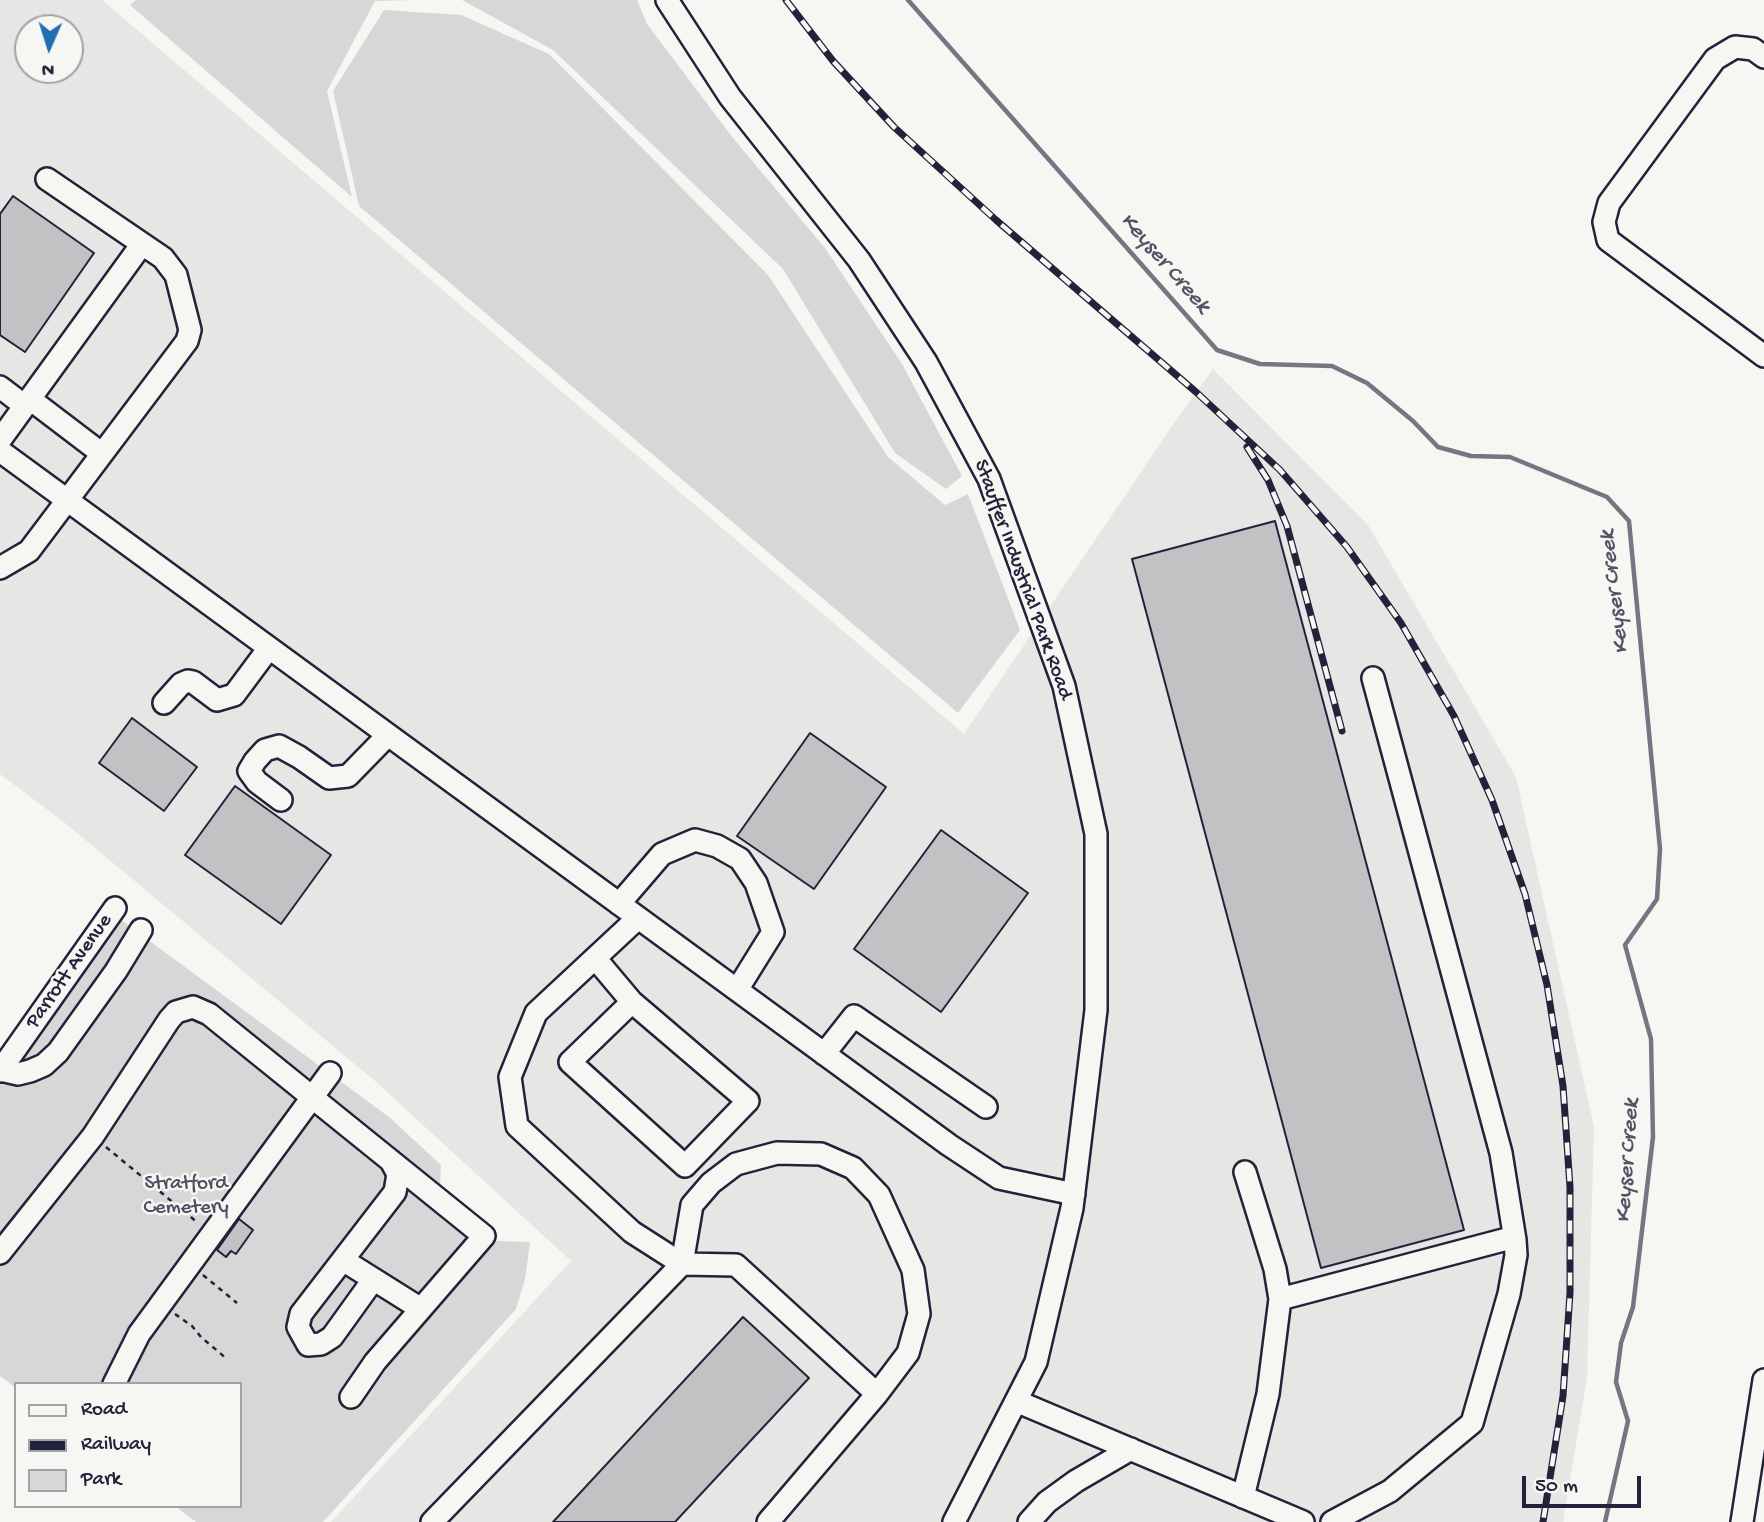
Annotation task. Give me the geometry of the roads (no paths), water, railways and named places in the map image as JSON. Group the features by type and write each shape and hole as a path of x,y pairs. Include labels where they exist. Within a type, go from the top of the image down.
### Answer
{"street":[{"name":"Stauffer Industrial Park Road","path":"667,0 730,97 859,260 926,362 989,479 1064,685 1096,835 1096,1010 1074,1194 1036,1362 954,1522"},
{"path":"1764,57 1753,49 1735,47 1715,59 1609,203 1604,222 1608,240 1764,356"},
{"path":"0,569 29,551 187,341 190,330 176,275 163,258 47,179"},
{"path":"0,440 142,244"},
{"path":"0,387 27,402 101,453"},
{"path":"0,451 949,1145 999,1178 1074,1194"},
{"path":"164,703 181,684 188,681 217,700 234,695 269,648"},
{"path":"1332,1522 1390,1490 1472,1423 1509,1294 1516,1255 1501,1153 1373,678"},
{"path":"281,800 257,782 249,771 265,750 279,746 329,778 348,776 388,735"},
{"path":"619,904 662,854 695,840 718,846 740,859 756,883 774,932 737,990"},
{"name":"Parrott Avenue","path":"0,1070 115,908"},
{"path":"638,918 536,1013 510,1077 517,1126 632,1232 682,1264 736,1265 877,1394"},
{"path":"0,1070 18,1074 30,1071 44,1065 58,1052 116,971 141,930"},
{"path":"595,958 632,1002 748,1101 685,1166 570,1062 632,1002"},
{"path":"0,1253 93,1136 169,1020 176,1012 193,1007 209,1014 484,1236 375,1362 351,1397"},
{"path":"824,1054 854,1016 986,1107"},
{"path":"115,1382 139,1334 330,1073"},
{"path":"432,1522 682,1264 692,1205 711,1183 736,1164 777,1153 821,1154 853,1168 879,1195 913,1270 919,1314 908,1353 877,1394 768,1522"},
{"path":"373,1280 332,1337 321,1344 308,1345 298,1327 301,1314 395,1192 398,1174 391,1161"},
{"path":"1243,1497 1268,1394 1280,1299 1275,1269 1245,1172"},
{"path":"1280,1299 1507,1239 1515,1240"},
{"path":"343,1260 421,1309"},
{"path":"1742,1522 1756,1478 1764,1380"},
{"path":"1016,1401 1303,1522"},
{"path":"1029,1522 1047,1502 1066,1488 1131,1450"}],"waterway":[{"name":"Keyser Creek","path":"908,0 1217,350 1260,364 1332,366 1367,383 1413,421 1438,447 1471,456 1510,457 1607,497 1629,521 1660,849 1657,899 1625,945 1651,1039 1653,1137 1633,1307 1621,1343 1616,1382 1628,1421 1605,1522"}],"railway":[{"path":"786,0 833,61 894,127 996,220 1196,392 1280,470 1347,547 1401,623 1454,716 1492,800 1525,894 1547,985 1563,1086 1570,1187 1570,1293 1563,1396 1543,1522"},
{"path":"1247,447 1268,480 1287,526 1342,731"}],"park label":[{"name":"Stratford Cemetery","path":"186,1197"}]}
